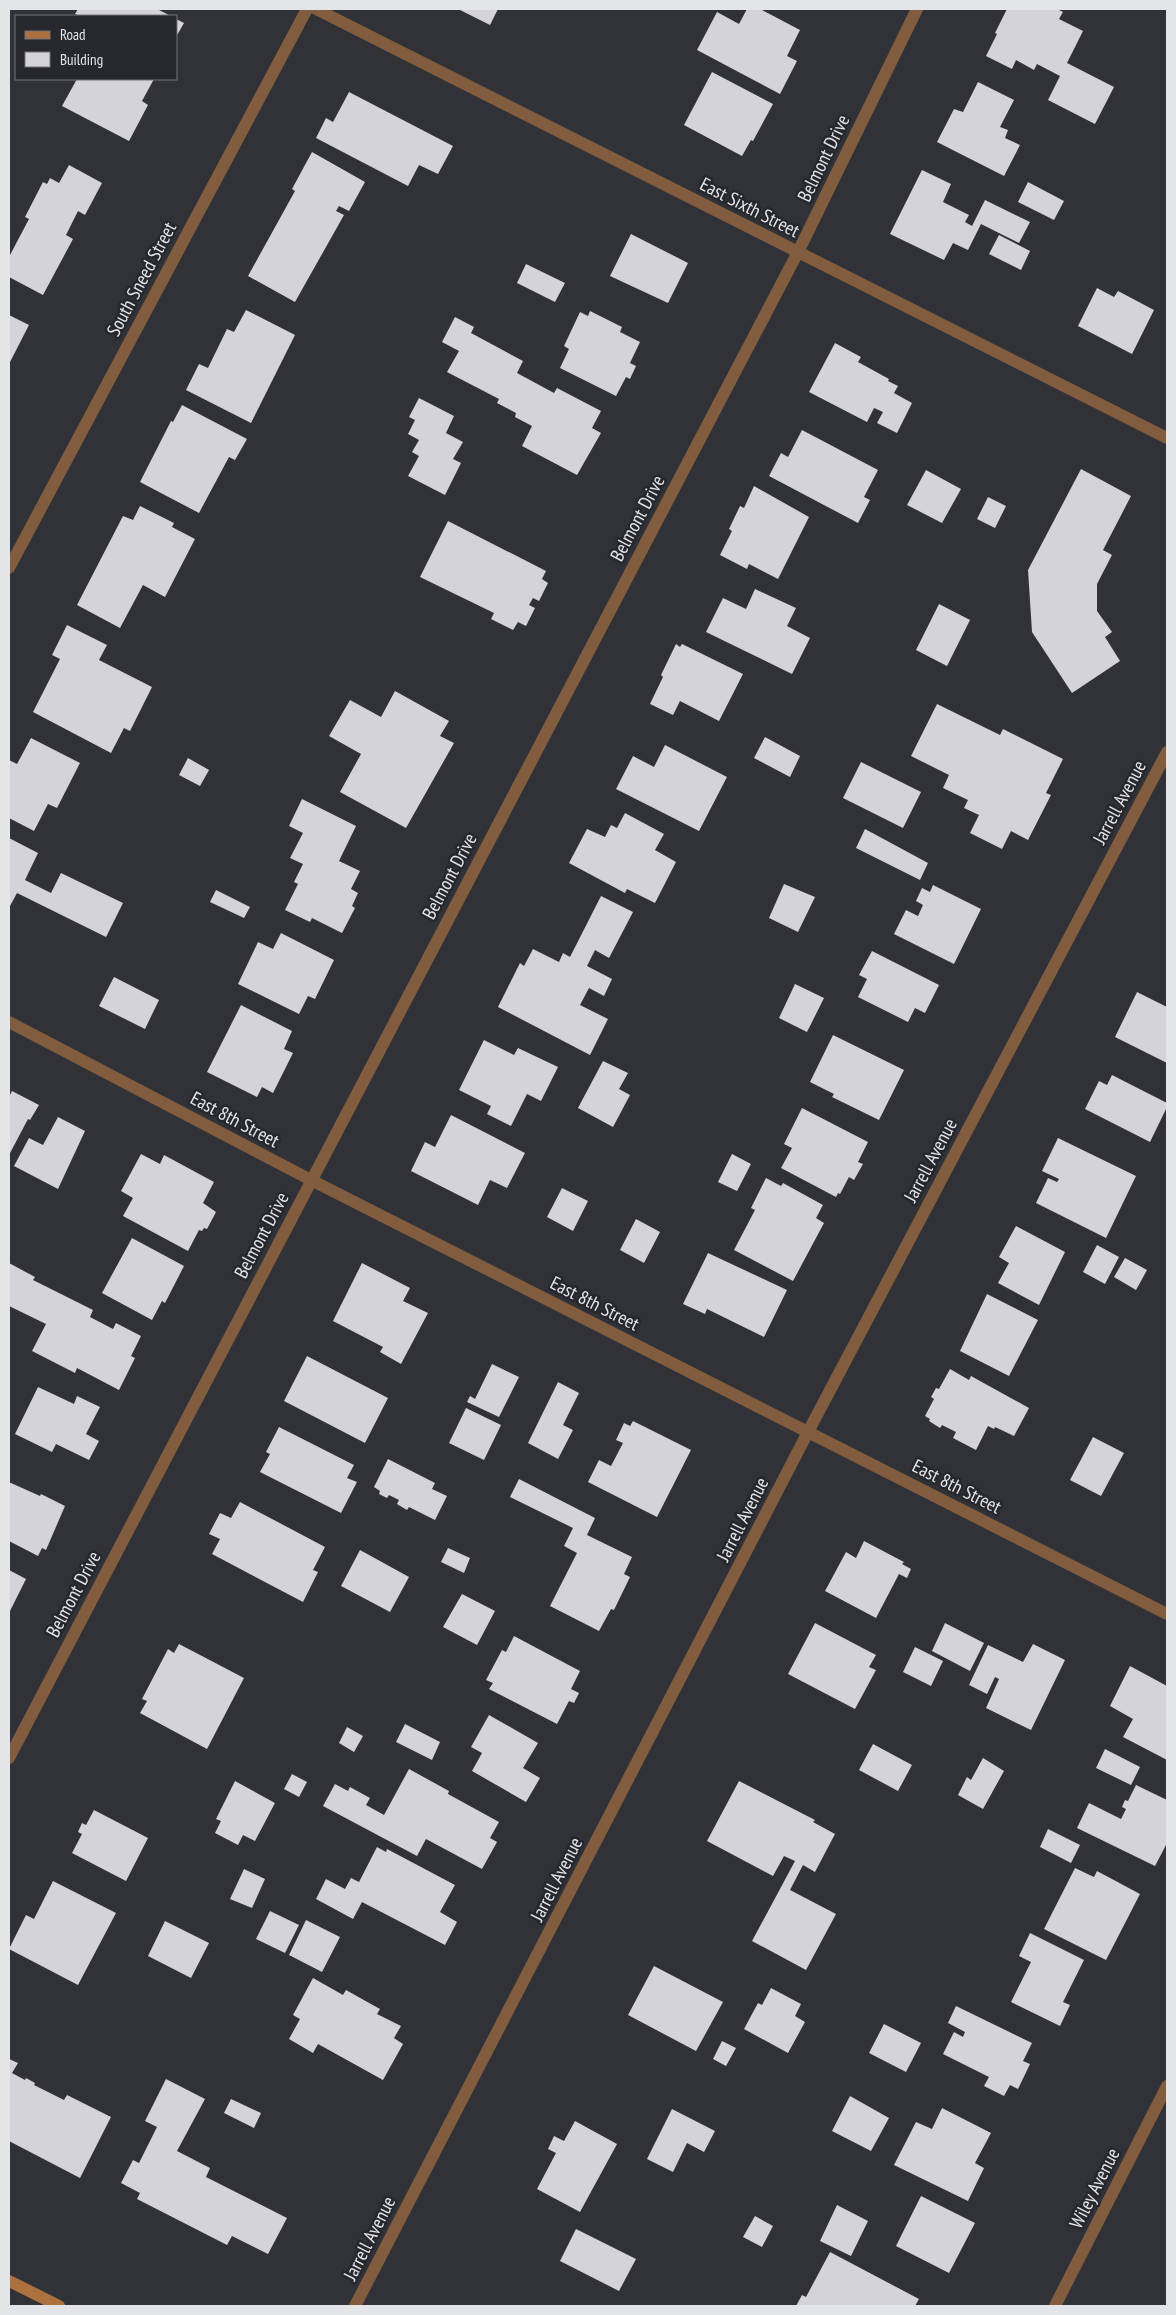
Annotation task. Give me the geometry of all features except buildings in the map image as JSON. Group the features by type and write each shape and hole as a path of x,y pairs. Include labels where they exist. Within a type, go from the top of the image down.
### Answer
{"main road":[{"path":"9,2281 58,2306"}],"street":[{"name":"South Sneed Street","path":"9,568 307,9"},
{"name":"East Sixth Street","path":"316,9 1167,438"},
{"name":"Belmont Drive","path":"9,1758 798,252 916,9"},
{"name":"Jarrell Avenue","path":"355,2306 808,1432 1167,752"},
{"name":"East 8th Street","path":"9,1022 311,1180 1167,1614"},
{"name":"Wiley Avenue","path":"1055,2306 1167,2086"}]}
